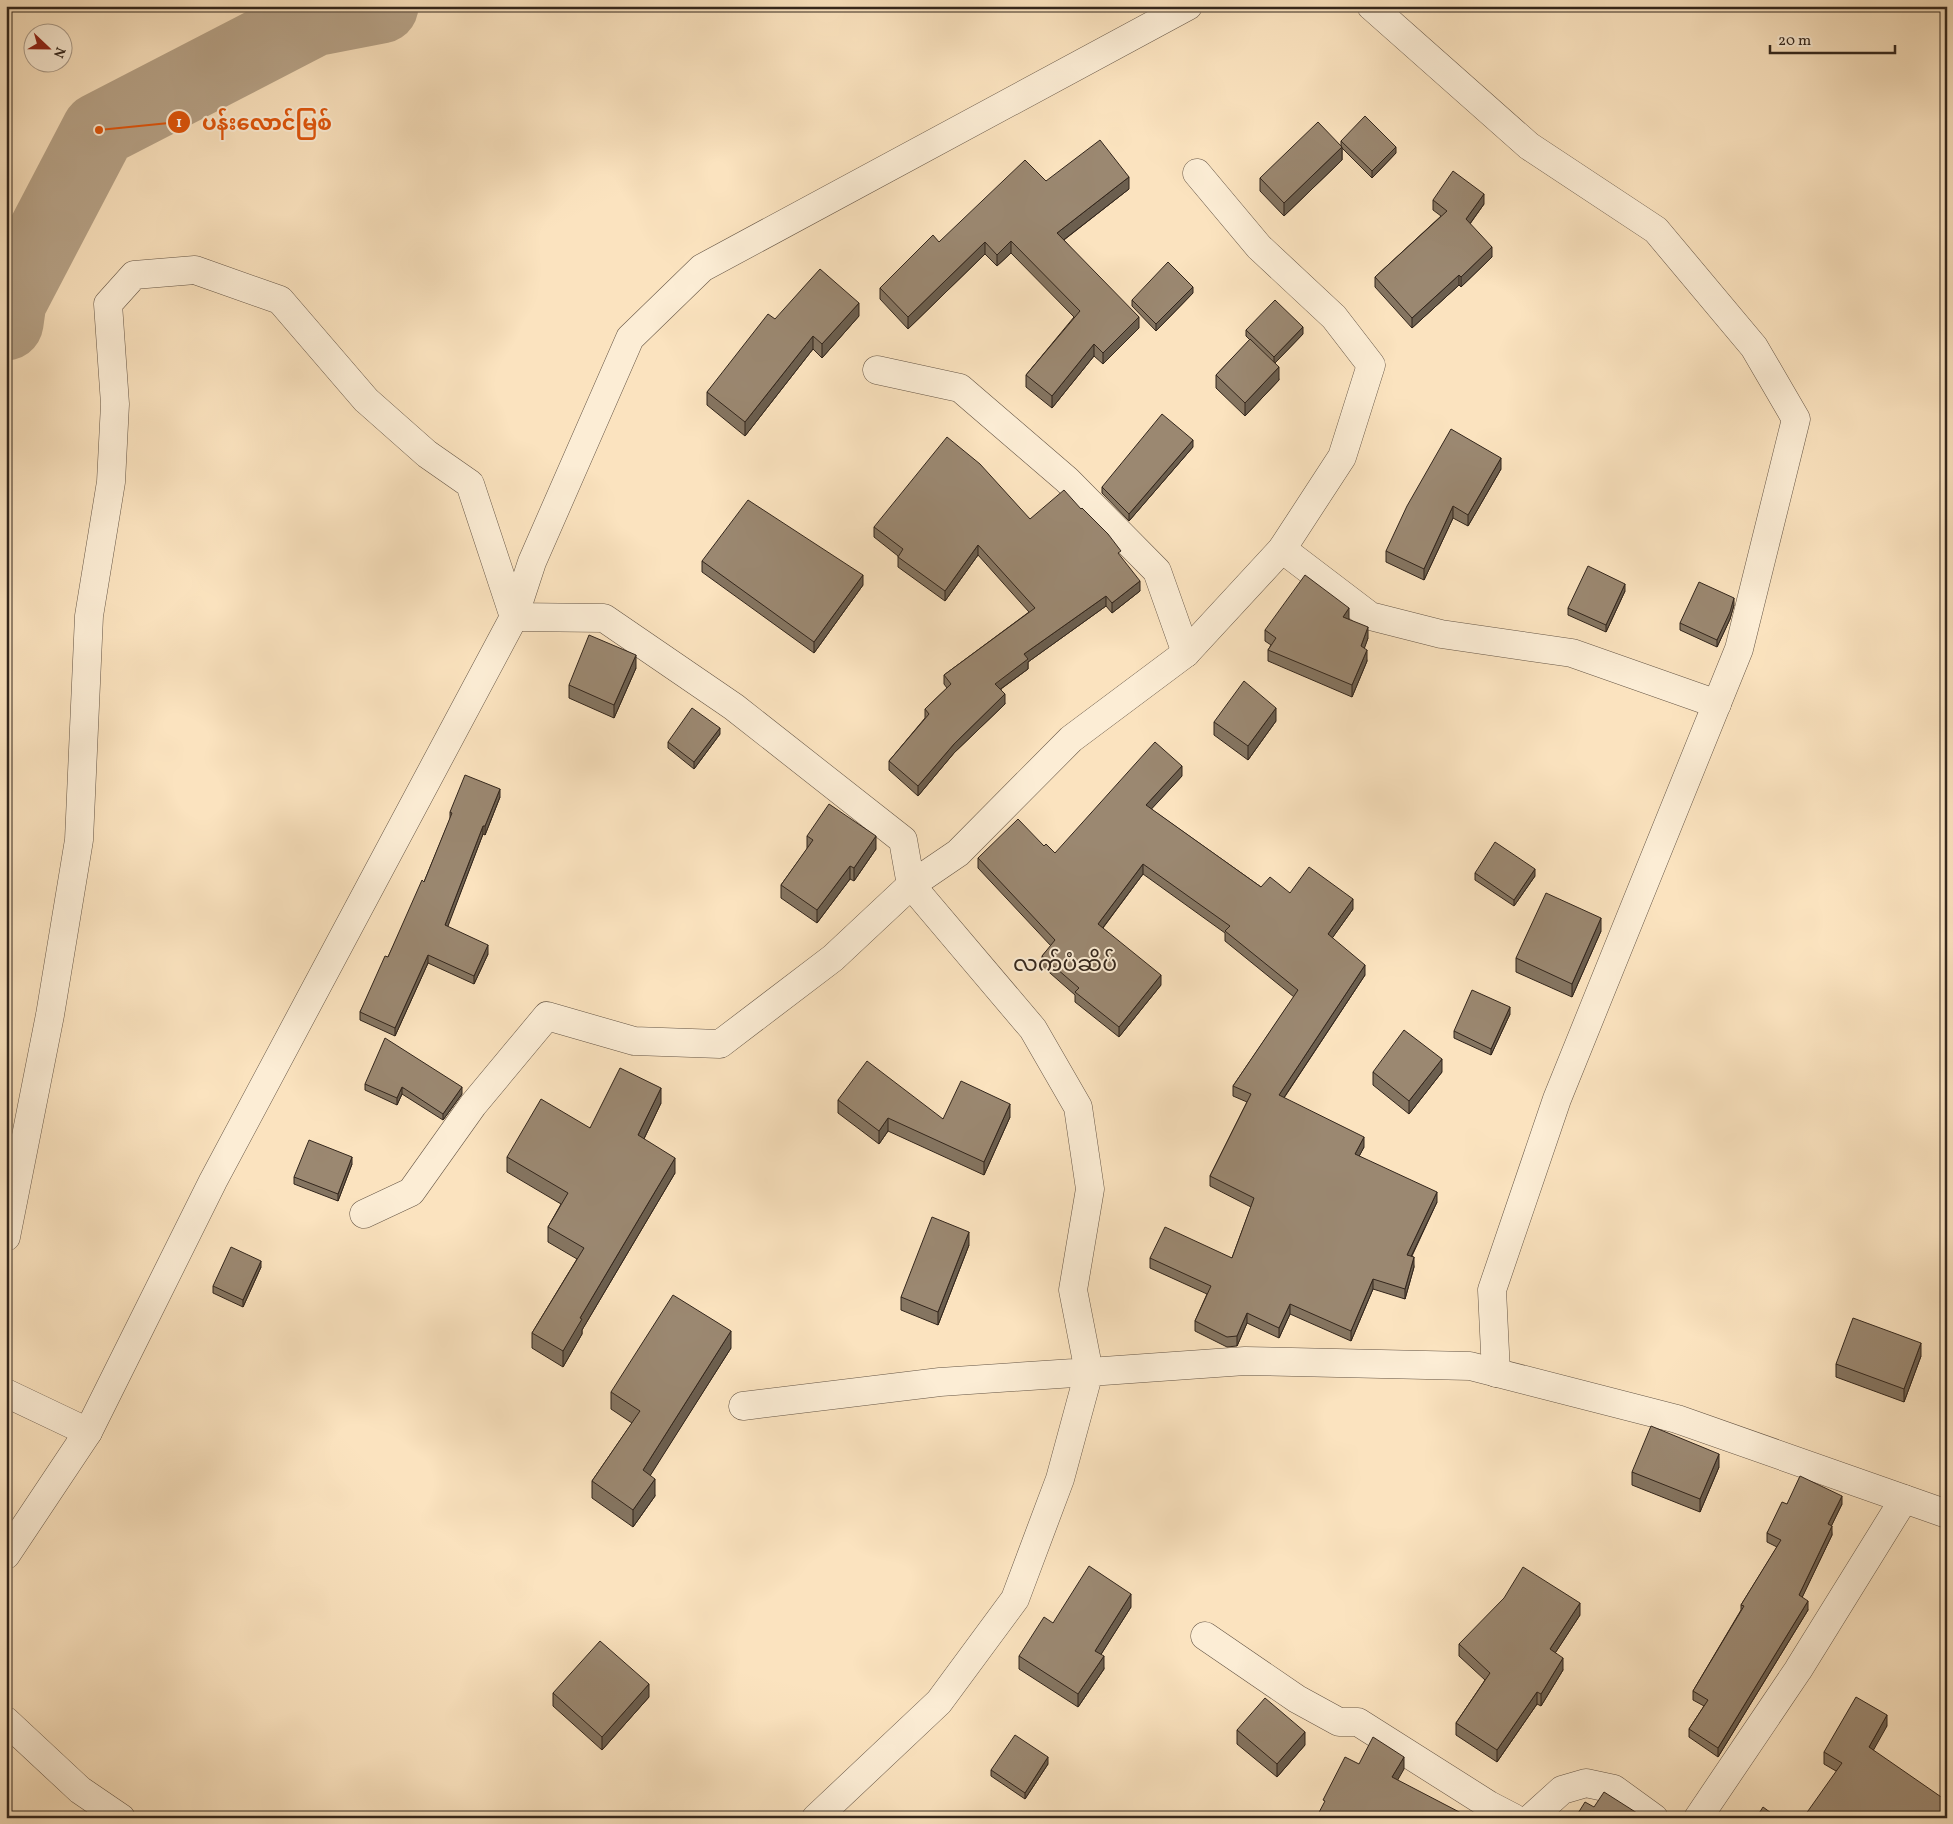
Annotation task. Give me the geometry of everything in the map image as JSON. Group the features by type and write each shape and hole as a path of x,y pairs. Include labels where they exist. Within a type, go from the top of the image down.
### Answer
{"street":[{"path":"6,1555 88,1432 212,1181 514,617 532,562 630,338 702,268 1188,6"},
{"path":"1371,6 1529,146 1656,230 1754,347 1796,418 1739,650 1557,1099 1492,1290 1496,1373"},
{"path":"364,1214 412,1192 473,1105 547,1016 634,1041 720,1044 833,958 911,885 958,853 1071,738 1186,653 1282,549 1342,457 1371,365 1334,317 1259,247 1196,173"},
{"path":"6,1237 50,1016 79,840 89,616 111,482 115,404 108,304 134,275 195,270 280,300 366,400 427,454 470,484 514,617"},
{"path":"877,370 960,388 1067,480 1157,571 1186,653"},
{"path":"1282,549 1370,616 1440,634 1572,653 1717,704"},
{"path":"514,617 604,618 734,707 902,840 911,885 1033,1029 1078,1107 1090,1189 1072,1290 1089,1372 1060,1479 1015,1598 939,1702 816,1818"},
{"path":"743,1406 940,1382 1244,1361 1470,1366 1677,1419 1947,1514"},
{"path":"6,1393 88,1432"},
{"path":"1698,1818 1798,1670 1904,1499"},
{"path":"1205,1636 1297,1699 1339,1722 1358,1722 1489,1805 1514,1818"},
{"path":"6,1721 80,1790 121,1818"},
{"path":"1531,1818 1562,1790 1586,1783 1614,1789 1654,1818"}],"building":[{"path":"1365,116 1396,147 1372,171 1341,141"},
{"path":"1318,122 1342,147 1284,203 1260,178"},
{"path":"1100,140 1129,177 1057,233 1139,317 1103,353 1094,344 1052,396 1026,375 1080,311 1011,241 997,255 985,242 908,317 880,288 933,235 939,242 1025,160 1046,181"},
{"path":"1453,171 1484,194 1466,219 1492,247 1461,277 1459,275 1412,318 1375,277 1447,211 1433,200"},
{"path":"1168,262 1193,287 1156,324 1132,300"},
{"path":"820,269 859,303 822,344 813,336 745,422 707,392 768,314 775,319"},
{"path":"1275,300 1303,327 1274,357 1246,330"},
{"path":"1250,339 1279,367 1245,403 1216,375"},
{"path":"1162,414 1193,440 1129,514 1102,487"},
{"path":"1451,429 1501,458 1468,515 1453,506 1424,569 1386,551 1407,506"},
{"path":"947,437 980,464 1030,519 1064,490 1108,534 1121,551 1118,553 1140,581 1112,603 1106,596 1024,654 1028,659 995,684 1005,694 954,744 918,786 889,761 929,714 925,709 951,684 944,675 1035,608 978,545 945,591 898,557 903,549 874,527"},
{"path":"748,500 863,575 814,642 702,561"},
{"path":"1588,566 1625,584 1606,625 1568,608"},
{"path":"1305,575 1349,608 1343,617 1368,627 1361,646 1367,650 1352,685 1268,650 1276,638 1265,630"},
{"path":"1699,582 1734,598 1730,612 1717,640 1680,623"},
{"path":"589,635 636,655 614,705 569,685"},
{"path":"1244,681 1276,708 1248,746 1214,722"},
{"path":"692,708 720,728 694,762 668,742"},
{"path":"1155,742 1182,766 1146,805 1261,887 1270,877 1290,893 1309,867 1353,899 1328,934 1365,965 1279,1095 1364,1137 1355,1154 1437,1192 1407,1255 1414,1257 1405,1289 1373,1279 1351,1331 1290,1304 1279,1328 1247,1313 1237,1336 1227,1337 1195,1321 1211,1286 1150,1258 1165,1227 1232,1258 1254,1198 1210,1176 1251,1094 1233,1086 1298,990 1225,931 1230,926 1143,864 1098,924 1161,975 1119,1027 1075,992 1079,988 1042,956 1055,940 978,858 1018,819 1044,846 1046,844 1055,853"},
{"path":"465,775 500,789 485,826 483,826 445,925 488,945 474,976 428,955 395,1028 360,1012 385,956 388,957 422,880 424,882"},
{"path":"829,804 876,836 854,868 850,866 817,910 781,885 813,840 807,836"},
{"path":"1495,842 1535,869 1514,900 1475,873"},
{"path":"1546,893 1601,918 1572,984 1516,958"},
{"path":"1472,990 1510,1007 1491,1049 1454,1031"},
{"path":"1404,1030 1442,1059 1409,1101 1373,1072"},
{"path":"385,1038 462,1087 443,1114 402,1087 397,1098 365,1084"},
{"path":"867,1061 943,1119 961,1081 1010,1104 984,1162 888,1118 879,1131 838,1100"},
{"path":"620,1068 661,1088 638,1135 675,1158 580,1318 582,1319 563,1351 532,1333 584,1248 548,1227 568,1193 507,1157 541,1099 590,1128"},
{"path":"309,1140 352,1157 338,1194 294,1177"},
{"path":"932,1217 969,1232 938,1312 901,1297"},
{"path":"231,1247 261,1261 243,1300 213,1286"},
{"path":"673,1295 731,1331 643,1470 655,1479 633,1510 592,1481 640,1411 611,1392"},
{"path":"1853,1318 1921,1343 1904,1389 1836,1364"},
{"path":"1651,1426 1719,1454 1700,1499 1632,1472"},
{"path":"1800,1476 1842,1496 1828,1524 1832,1526 1799,1595 1808,1601 1718,1748 1689,1729 1708,1700 1693,1691 1744,1606 1741,1605 1781,1540 1767,1533 1782,1502 1787,1504"},
{"path":"1089,1566 1131,1594 1095,1651 1104,1656 1078,1694 1019,1656 1044,1617 1053,1623"},
{"path":"1523,1567 1580,1603 1550,1649 1563,1658 1541,1694 1537,1692 1497,1750 1456,1723 1490,1673 1459,1644 1504,1598"},
{"path":"600,1641 649,1684 602,1737 553,1693"},
{"path":"1856,1697 1887,1715 1869,1747 1947,1801 1947,1818 1803,1818 1842,1763 1824,1752"},
{"path":"1265,1698 1305,1732 1277,1764 1237,1730"},
{"path":"1015,1735 1048,1757 1025,1793 991,1770"},
{"path":"1373,1737 1404,1757 1392,1777 1465,1815 1464,1818 1316,1818 1345,1757 1359,1764"},
{"path":"1604,1792 1637,1813 1634,1818 1575,1818 1585,1802 1594,1807"},
{"path":"1763,1807 1778,1818 1756,1818"}],"waterway":[{"path":"6,323 9,302 99,130 314,19 381,6"}],"place":[{"name":"ပန်းလောင်မြစ်","path":"99,130"}],"district":[{"name":"လက်ပံဆိပ်","path":"1065,965"}]}
